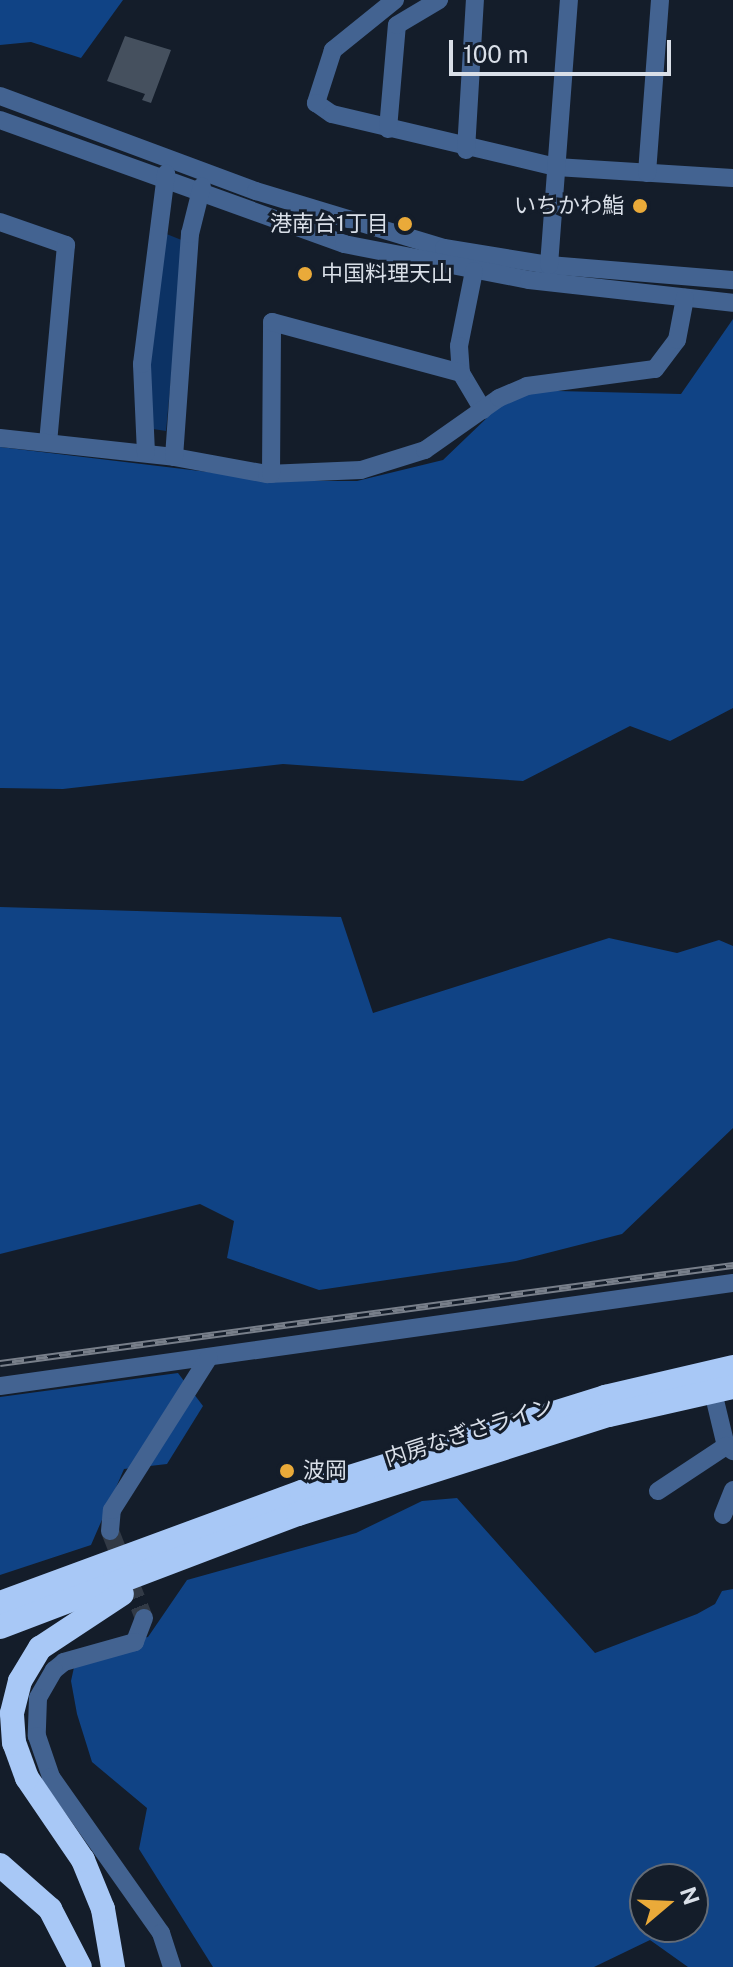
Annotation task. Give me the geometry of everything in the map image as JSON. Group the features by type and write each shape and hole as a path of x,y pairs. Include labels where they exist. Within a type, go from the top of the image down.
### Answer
{"highway":[{"name":"内房なぎさライン","path":"0,1603 302,1492 605,1397 733,1367"},
{"name":"内房なぎさライン","path":"0,1627 298,1514 420,1474 609,1415 723,1390"},
{"path":"113,1967 103,1909 83,1860 27,1778 14,1743 12,1713 20,1681 40,1648 70,1624 176,1562"},
{"path":"6,1869 64,1927 80,1967"}],"street":[{"path":"395,0 333,50 316,103 332,114 466,150 556,167 733,178"},
{"path":"388,129 397,25 439,0"},
{"path":"466,150 475,0"},
{"path":"549,265 569,0"},
{"path":"647,173 660,0"},
{"path":"0,96 169,158 444,248 549,265 733,280"},
{"path":"0,120 344,244 474,271 733,303"},
{"path":"146,453 142,364 169,158"},
{"path":"174,457 190,234 207,171"},
{"path":"0,222 66,245 48,442"},
{"path":"474,271 459,346 461,373 483,410"},
{"path":"0,438 146,453 271,474 319,475 398,461 448,437 499,398 550,380 655,369 677,340 685,298"},
{"path":"271,474 272,322 461,373"},
{"path":"0,1386 733,1283"},
{"path":"110,1531 112,1510 209,1357"},
{"path":"658,1491 729,1448 723,1390"},
{"path":"723,1515 733,1490"},
{"path":"144,1618 135,1642 64,1662 54,1670 38,1698 37,1736 51,1777 161,1933 172,1967"}],"shaded area":[{"path":"0,0 123,0 81,58 31,42 0,45"},
{"path":"164,233 184,241 166,431 153,429 150,360"},
{"path":"733,319 733,708 670,741 630,726 523,781 283,764 63,789 0,788 0,447 282,481 357,481 443,460 516,390 681,394"},
{"path":"0,907 341,917 373,1013 609,938 677,953 719,940 733,946 733,1128 622,1234 516,1261 319,1290 227,1258 234,1221 200,1204 0,1254"},
{"path":"178,1373 203,1406 167,1464 124,1469 91,1545 0,1575 0,1397"},
{"path":"457,1498 595,1653 697,1614 715,1604 722,1591 733,1589 733,1967 688,1967 654,1943 709,1943 709,1863 629,1863 629,1943 644,1943 594,1967 213,1967 139,1849 147,1808 92,1762 77,1714 71,1681 78,1649 148,1637 187,1580 356,1533 422,1501"}],"building":[{"path":"125,36 171,50 151,103 142,100 145,94 107,81"}],"tunnel":[{"path":"110,1531 144,1618"}],"railway":[{"path":"0,1363 733,1265"}],"place":[{"name":"いちかわ鮨","path":"640,206"},
{"name":"港南台1丁目","path":"405,224"},
{"name":"中国料理天山","path":"305,274"},
{"name":"波岡","path":"287,1471"}]}
